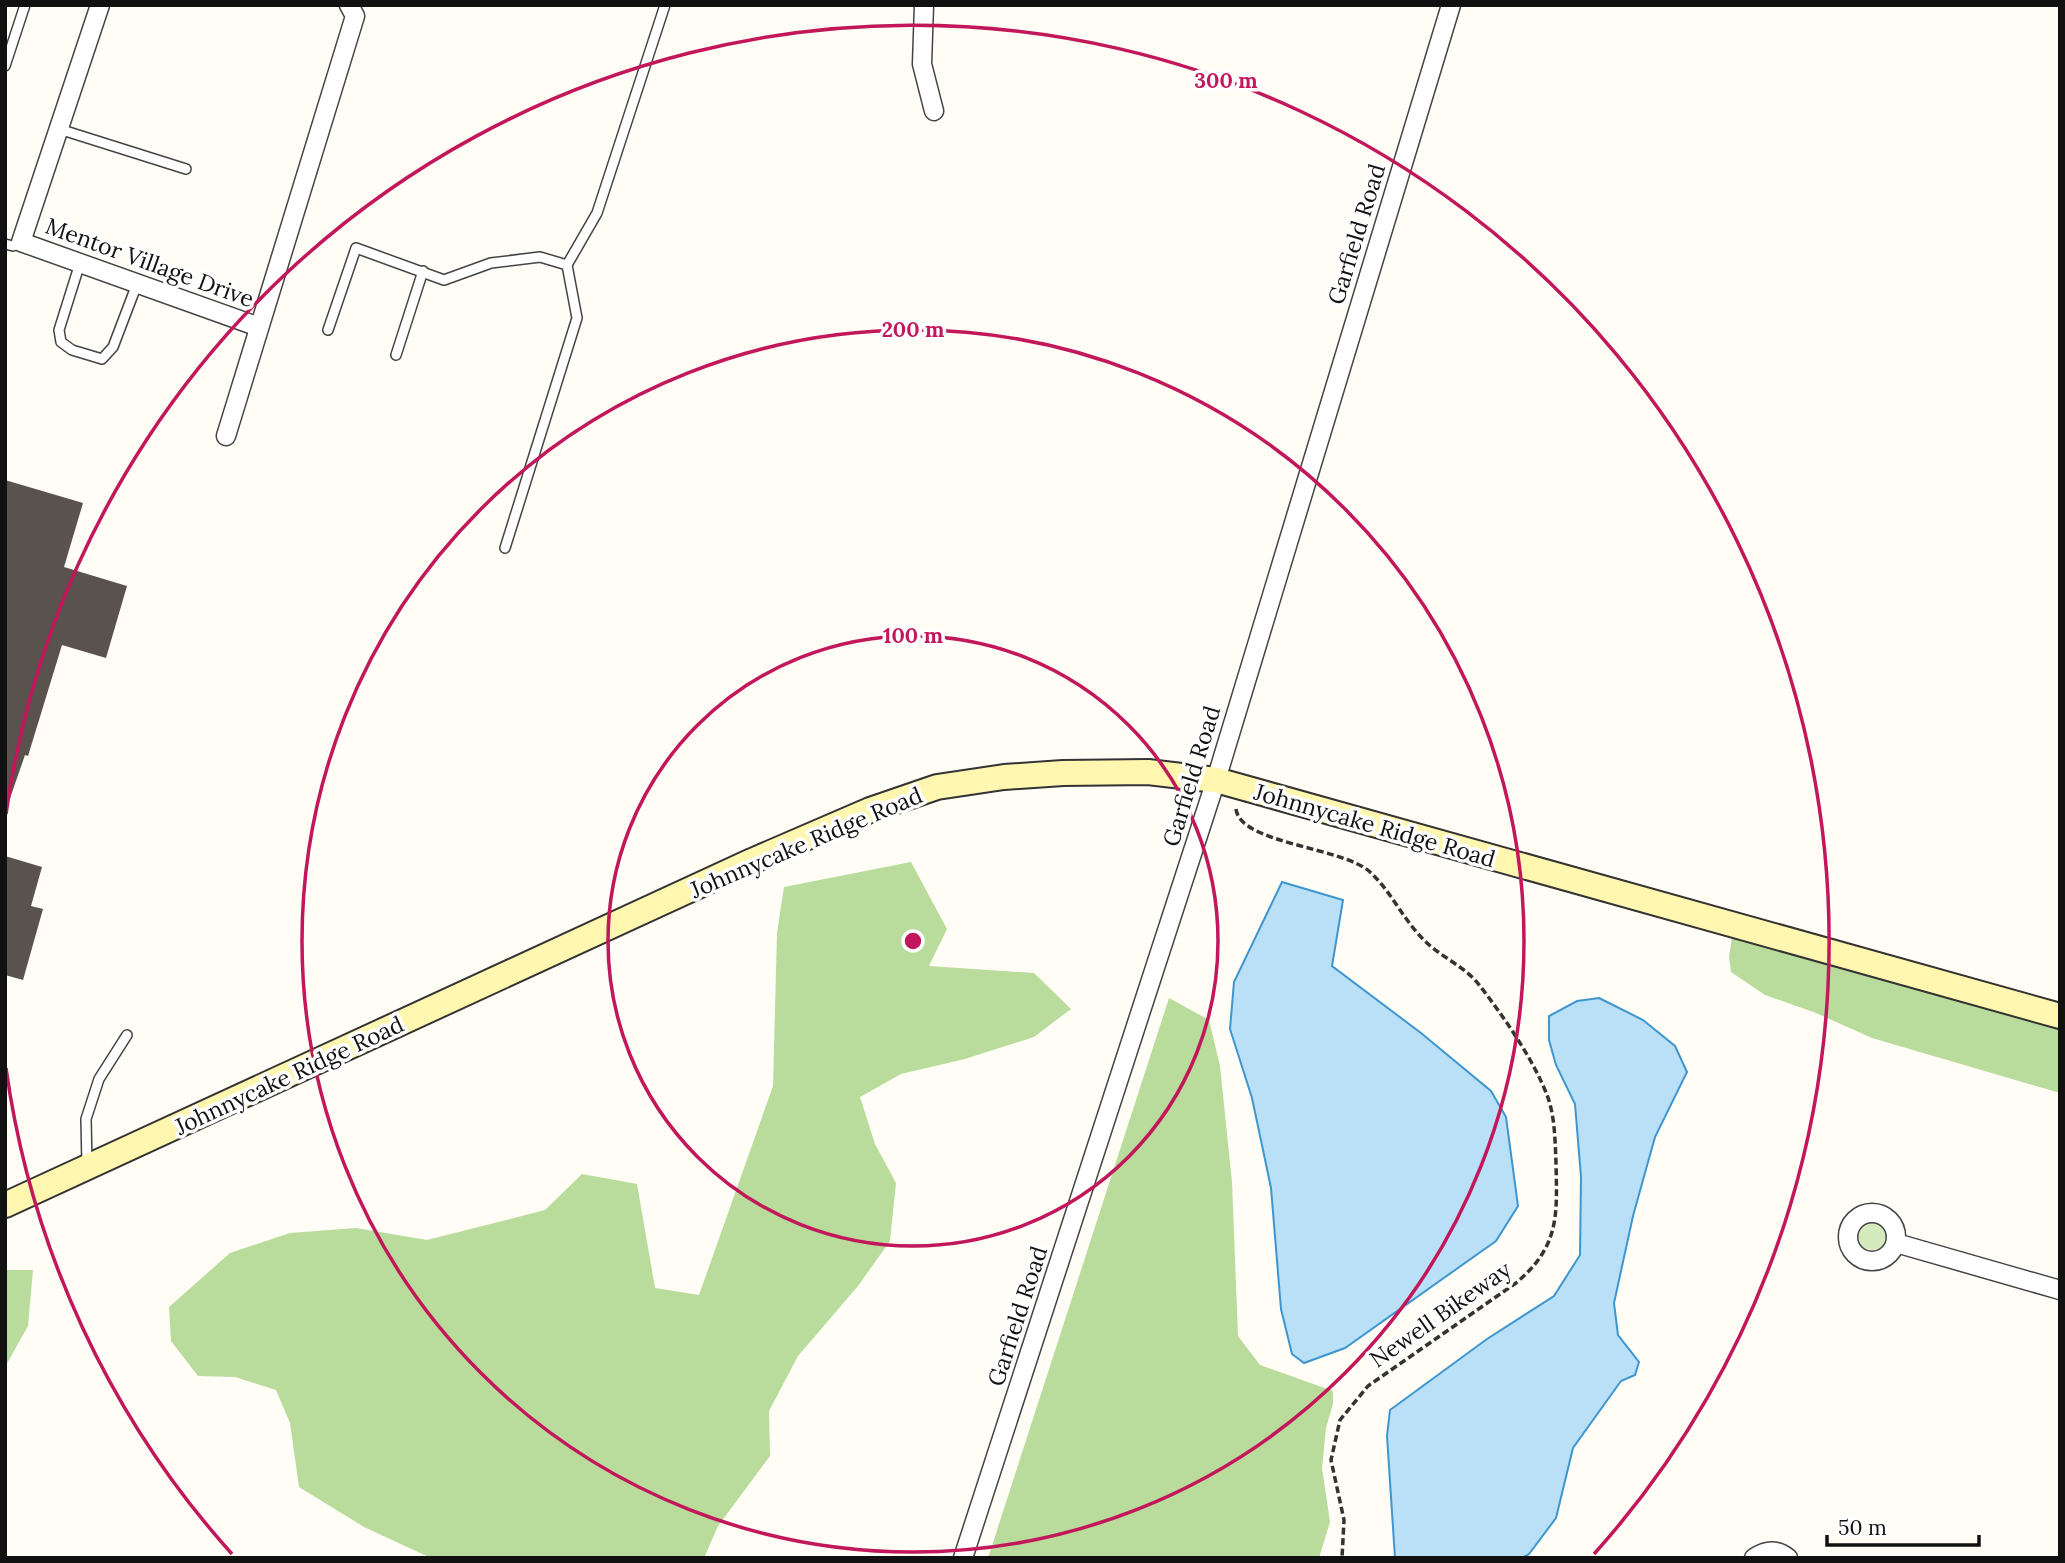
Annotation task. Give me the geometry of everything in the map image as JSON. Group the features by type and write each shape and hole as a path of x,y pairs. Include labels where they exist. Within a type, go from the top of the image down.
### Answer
{"main road":[{"name":"Johnnycake Ridge Road","path":"5,1205 752,861 881,806 937,787 1004,777 1148,772 1216,780 2060,1016"}],"street":[{"name":"Mentor Village Drive","path":"100,5 59,130 13,243 80,263 259,327"},
{"name":"Mentor Village Drive","path":"226,436 355,16 349,5"},
{"path":"924,5 922,64 934,111"},
{"name":"Garfield Road","path":"963,1558 1216,780 1451,5"},
{"path":"1896,1243 2060,1290"},
{"path":"1755,1558 1770,1551 1788,1558"}],"lane":[{"path":"5,66 26,5"},
{"path":"505,548 577,318 568,265 597,213 665,5"},
{"path":"59,130 186,169"},
{"path":"328,330 356,248 444,280 491,263 540,257 568,265"},
{"path":"80,263 59,330 61,342 72,350 102,359 113,346 137,284"},
{"path":"396,355 423,271"},
{"path":"87,1168 86,1119 99,1079 127,1035"}],"path":[{"name":"Newell Bikeway","path":"1242,788 1236,811 1251,829 1269,837 1340,855 1363,867 1385,889 1400,914 1424,942 1479,984 1533,1066 1552,1111 1556,1149 1557,1214 1546,1248 1536,1264 1516,1283 1368,1387 1340,1420 1331,1460 1344,1520 1342,1558"}],"green space":[{"path":"911,862 947,929 929,966 1034,973 1071,1009 1034,1037 965,1059 901,1074 860,1097 875,1144 896,1183 890,1241 858,1286 798,1356 769,1411 770,1456 718,1526 704,1558 431,1558 364,1527 299,1487 290,1423 276,1390 235,1377 198,1376 171,1341 169,1307 230,1253 290,1233 356,1228 427,1240 545,1210 582,1174 637,1184 655,1288 699,1295 773,1086 777,933 784,887"},
{"path":"1733,931 2060,1025 2060,1093 1872,1038 1816,1013 1765,995 1731,972 1729,957"},
{"path":"1169,998 1209,1020 1220,1066 1232,1182 1238,1336 1260,1365 1333,1391 1322,1468 1330,1522 1319,1558 988,1558"},
{"path":"1872,1222 1882,1226 1886,1236 1882,1246 1872,1250 1862,1246 1858,1236 1862,1226"},
{"path":"5,1270 33,1270 28,1326 5,1367"}],"water":[{"path":"1282,882 1343,900 1332,966 1421,1033 1491,1091 1506,1117 1518,1206 1496,1241 1345,1348 1304,1363 1292,1354 1281,1309 1271,1188 1252,1098 1230,1029 1234,982"},
{"path":"1599,998 1643,1020 1675,1046 1687,1072 1655,1137 1633,1216 1614,1303 1618,1335 1639,1362 1635,1375 1621,1381 1573,1448 1556,1518 1529,1554 1522,1558 1395,1558 1387,1436 1390,1410 1487,1339 1554,1296 1580,1255 1581,1177 1575,1104 1556,1065 1549,1040 1549,1016 1577,1001"}],"building":[{"path":"5,480 83,503 64,567 127,586 106,658 62,645 28,756 25,755 8,804 5,804"},
{"path":"5,856 42,867 31,906 43,909 23,980 5,975"}]}
